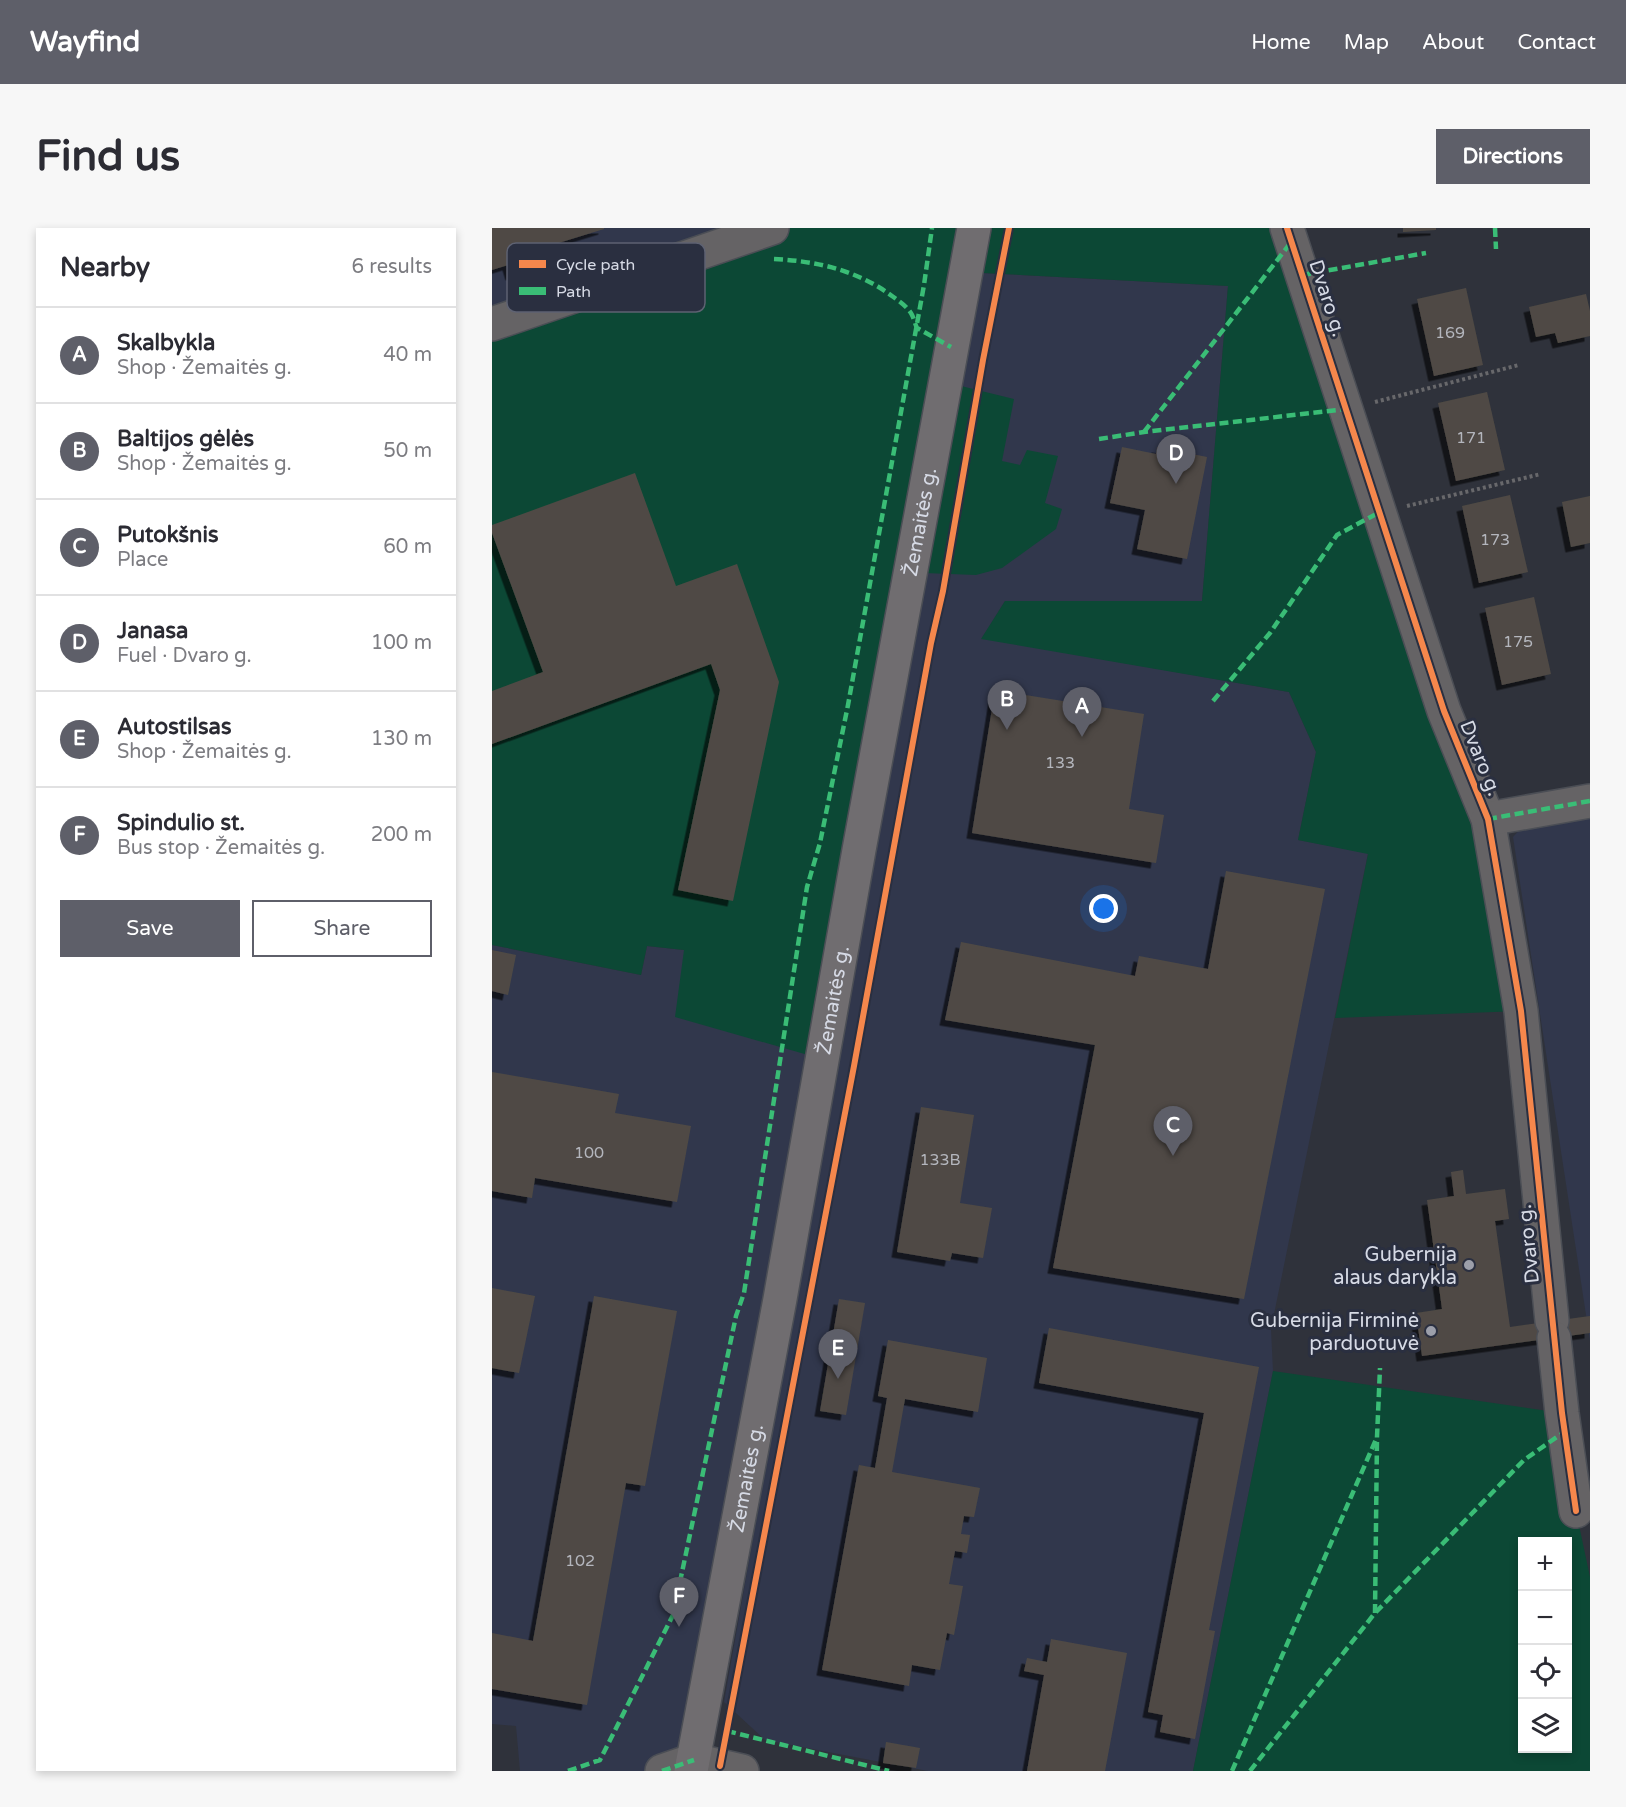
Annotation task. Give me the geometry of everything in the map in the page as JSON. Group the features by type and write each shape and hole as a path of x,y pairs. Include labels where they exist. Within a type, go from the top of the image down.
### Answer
{"main road":[{"name":"Žemaitės g.","path":"692,1765 780,1299 859,850 974,228"}],"street":[{"path":"705,251 771,228"},
{"name":"Dvaro g.","path":"1287,228 1444,711 1488,819 1521,1011 1562,1413 1576,1511"},
{"path":"492,324 527,312"},
{"path":"1488,819 1590,801"},
{"path":"662,1771 692,1765 742,1771"}],"path":[{"path":"1347,409 1519,365"},
{"path":"1380,512 1541,474"}],"shaded area":[{"path":"492,228 735,228 691,243 507,243 507,306 492,311"},
{"path":"983,273 1228,286 1202,601 1005,601 982,638 1289,692 1316,752 1298,840 1368,853 1271,1329 1273,1371 1193,1771 928,1771 765,1740 724,1702 914,628"},
{"path":"1590,806 1590,1341 1513,837 1533,815"},
{"path":"492,945 641,975 647,946 684,950 822,1059 694,1760 662,1771 520,1771 516,1726 492,1724"}],"green space":[{"path":"772,228 974,228 822,1059 675,1017 684,950 647,946 641,975 492,945 492,324 527,312 705,312 705,251"},
{"path":"992,228 1287,228 1444,711 1521,1011 1335,1018 1368,854 1298,840 1316,752 1289,692 981,639 1005,601 1202,601 1228,286 983,273"},
{"path":"961,386 1014,399 1002,461 1020,465 1027,450 1058,456 1045,503 1062,509 1056,529 1002,568 976,575 924,573"},
{"path":"1273,1371 1562,1413 1576,1511 1590,1577 1590,1771 1193,1771"}],"building":[{"path":"492,228 604,228 558,243 507,243 507,265 492,270"},
{"path":"1403,228 1436,228 1436,230 1403,232"},
{"path":"1466,288 1483,365 1434,376 1417,299"},
{"path":"1586,294 1590,311 1590,336 1558,343 1555,333 1536,337 1529,307"},
{"path":"1487,392 1505,470 1456,481 1438,403"},
{"path":"1122,447 1156,454 1157,447 1207,457 1187,559 1137,549 1145,510 1110,503"},
{"path":"635,473 676,586 737,564 779,682 733,901 678,890 720,690 711,664 492,744 492,691 543,672 492,533 492,525"},
{"path":"1510,495 1528,572 1479,583 1462,506"},
{"path":"1590,496 1590,543 1571,547 1562,502"},
{"path":"1534,597 1551,674 1502,685 1485,608"},
{"path":"995,690 1144,714 1129,809 1164,815 1156,863 972,833"},
{"path":"1226,871 1325,889 1244,1299 1053,1268 1095,1045 945,1020 961,942 1135,976 1139,956 1208,969"},
{"path":"492,950 516,955 508,995 492,991"},
{"path":"492,1072 619,1094 615,1113 691,1126 677,1202 535,1178 532,1198 492,1191"},
{"path":"921,1107 974,1115 960,1203 992,1208 983,1258 952,1253 950,1261 897,1252"},
{"name":"Gubernija alaus darykla","path":"1463,1170 1466,1194 1505,1189 1509,1219 1495,1221 1510,1327 1590,1316 1590,1333 1422,1356 1416,1313 1442,1309 1427,1200 1454,1196 1451,1172"},
{"path":"492,1288 535,1296 519,1373 492,1368"},
{"path":"594,1296 677,1311 645,1486 626,1483 587,1705 492,1689 492,1633 533,1641"},
{"path":"839,1299 865,1303 846,1415 820,1411"},
{"path":"1049,1328 1259,1367 1209,1630 1215,1631 1195,1739 1160,1732 1163,1715 1148,1712 1204,1413 1039,1383"},
{"path":"888,1340 987,1358 978,1412 905,1399 892,1472 980,1488 974,1517 964,1516 961,1534 970,1535 967,1553 955,1551 949,1584 963,1586 954,1635 947,1633 940,1670 912,1665 909,1686 822,1670 859,1465 875,1468 887,1398 878,1396"},
{"path":"1051,1639 1127,1653 1105,1771 1027,1771 1044,1675 1024,1671 1027,1658 1047,1662"},
{"path":"886,1742 920,1748 916,1768 883,1763"}],"marked path":[{"path":"568,1771 600,1760 673,1615 736,1316 744,1293 807,887 820,843 848,705 924,285 932,228"},
{"path":"1495,228 1496,249"},
{"path":"1144,432 1292,241"},
{"path":"1302,275 1426,253"},
{"path":"774,259 821,265 865,280 879,287 906,307 917,328 951,347"},
{"path":"1099,439 1347,409"},
{"path":"1213,701 1270,633 1337,535 1380,512"},
{"path":"1488,819 1590,801"},
{"path":"1375,1613 1380,1368"},
{"path":"1250,1771 1375,1613 1524,1460 1564,1432"},
{"path":"1232,1771 1377,1437"},
{"path":"727,1731 889,1771"},
{"path":"662,1771 694,1760"}],"cycle path":[{"path":"720,1766 854,1066 1009,228"},
{"path":"1287,228 1444,711 1488,819 1521,1011 1562,1413 1576,1511"}],"place":[{"name":"Janasa","path":"1176,484"},
{"name":"Baltijos gėlės","path":"1007,730"},
{"name":"Skalbykla","path":"1082,737"},
{"name":"Putokšnis","path":"1173,1156"},
{"name":"Gubernija alaus darykla","path":"1469,1265"},
{"name":"Gubernija Firminė parduotuvė","path":"1431,1331"},
{"name":"Autostilsas","path":"838,1379"},
{"name":"Spindulio st.","path":"679,1627"}]}
